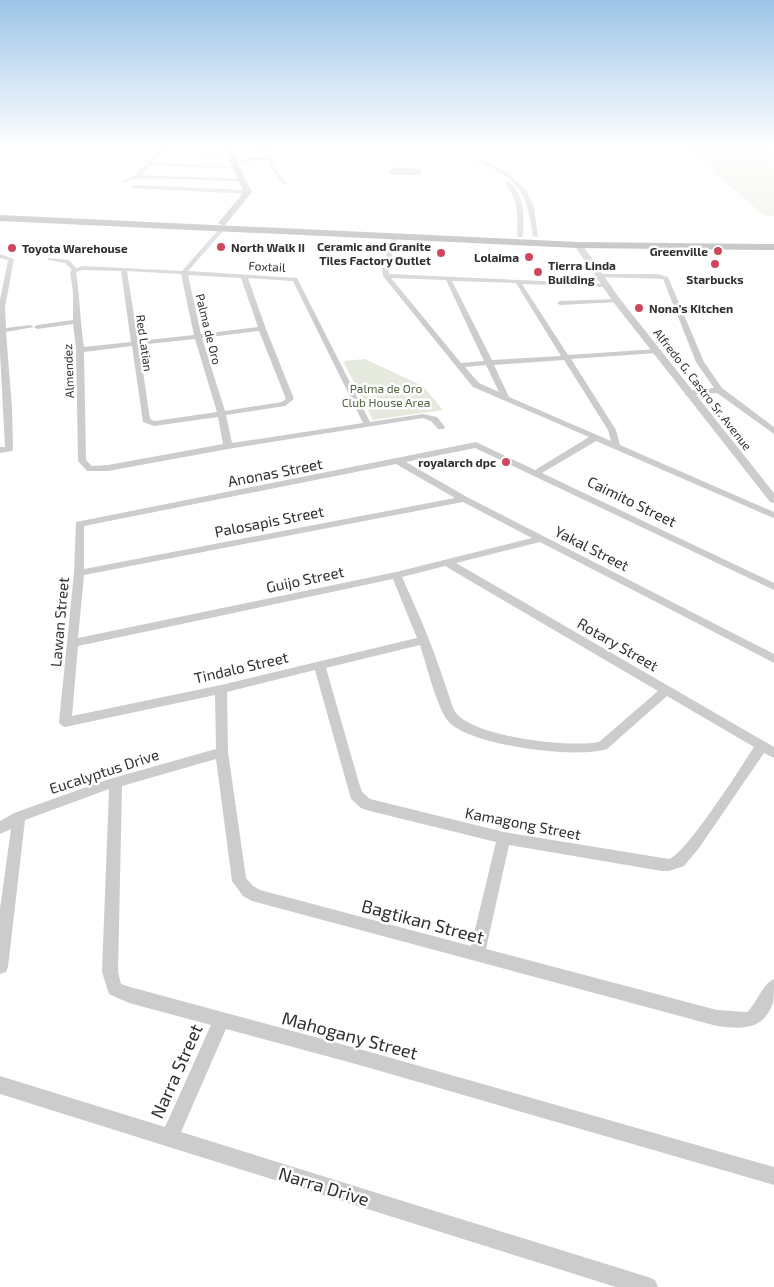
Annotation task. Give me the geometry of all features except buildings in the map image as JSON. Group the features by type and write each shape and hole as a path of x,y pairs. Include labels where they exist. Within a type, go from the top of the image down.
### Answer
{"highway":[{"path":"0,211 222,226"},
{"path":"0,218 311,230 536,236 774,248"},
{"path":"311,230 395,237 578,245 652,243"},
{"path":"682,244 774,241"}],"main road":[{"path":"222,226 236,207"}],"street":[{"path":"520,236 520,208 530,208 536,236"},
{"path":"184,272 222,226"},
{"path":"395,237 385,268 386,276 476,385 774,515"},
{"name":"Alfredo G. Castro Sr. Avenue","path":"578,245 617,301 774,500"},
{"path":"0,256 11,259 1,307 4,449"},
{"path":"50,259 67,262 75,270"},
{"name":"Foxtail","path":"75,270 83,268 124,269 295,280 368,425"},
{"name":"Red Latian","path":"124,269 146,420 154,424 222,414"},
{"name":"Almendez","path":"75,270 73,272 80,350 82,461 90,469 108,468 228,446"},
{"name":"Palma de Oro","path":"184,272 198,336 222,414 228,446"},
{"path":"599,275 657,276 666,278 700,362 719,390 732,402 774,432"},
{"path":"222,414 285,404 290,399 262,329 244,276"},
{"path":"386,276 605,285"},
{"path":"448,278 506,398"},
{"path":"518,282 567,356 612,430 616,445"},
{"path":"560,303 617,301"},
{"path":"1,331 76,322"},
{"path":"80,350 262,329"},
{"path":"459,365 658,351"},
{"path":"688,393 719,390"},
{"path":"228,446 423,416 434,419 441,427"},
{"path":"537,472 596,437"},
{"name":"Anonas Street","path":"79,524 476,445"},
{"name":"Caimito Street","path":"476,445 537,472 774,586"},
{"name":"Yakal Street","path":"398,461 464,499 774,659"},
{"name":"Palosapis Street","path":"79,573 464,499"},
{"name":"Lawan Street","path":"65,722 79,573 79,524"},
{"name":"Guijo Street","path":"73,643 396,575 542,539"},
{"name":"Rotary Street","path":"446,562 774,753"},
{"path":"396,575 424,640 449,713 455,721 474,731 528,744 556,748 584,750 603,746 667,690"},
{"name":"Tindalo Street","path":"65,722 221,689 424,640"},
{"name":"Kamagong Street","path":"320,666 356,795 366,804 504,838 669,865 679,862 714,818 762,746"},
{"name":"Bagtikan Street","path":"221,689 222,752 239,881 248,891 257,896 717,1018 742,1022 752,1020 774,987"},
{"name":"Eucalyptus Drive","path":"0,828 19,817 116,783 222,752"},
{"name":"Mahogany Street","path":"116,783 110,972 115,989 129,995 409,1071 774,1176"},
{"path":"0,967 19,817"},
{"path":"477,954 504,838"},
{"name":"Narra Street","path":"169,1138 221,1021"},
{"name":"Narra Drive","path":"0,1085 648,1287"}],"green space":[{"path":"754,207 774,207 774,216 764,216"},
{"name":"Palma de Oro Club House Area","path":"365,359 423,386 443,410 373,420 343,361"}],"place":[{"name":"North Walk II","path":"221,247"},
{"name":"Toyota Warehouse","path":"12,248"},
{"name":"Greenville","path":"718,251"},
{"name":"Ceramic and Granite Tiles Factory Outlet","path":"441,253"},
{"name":"Lolaima","path":"529,257"},
{"name":"Starbucks","path":"715,264"},
{"name":"Tierra Linda Building","path":"538,272"},
{"name":"Nona's Kitchen","path":"639,308"},
{"name":"royalarch dpc","path":"506,462"}]}
